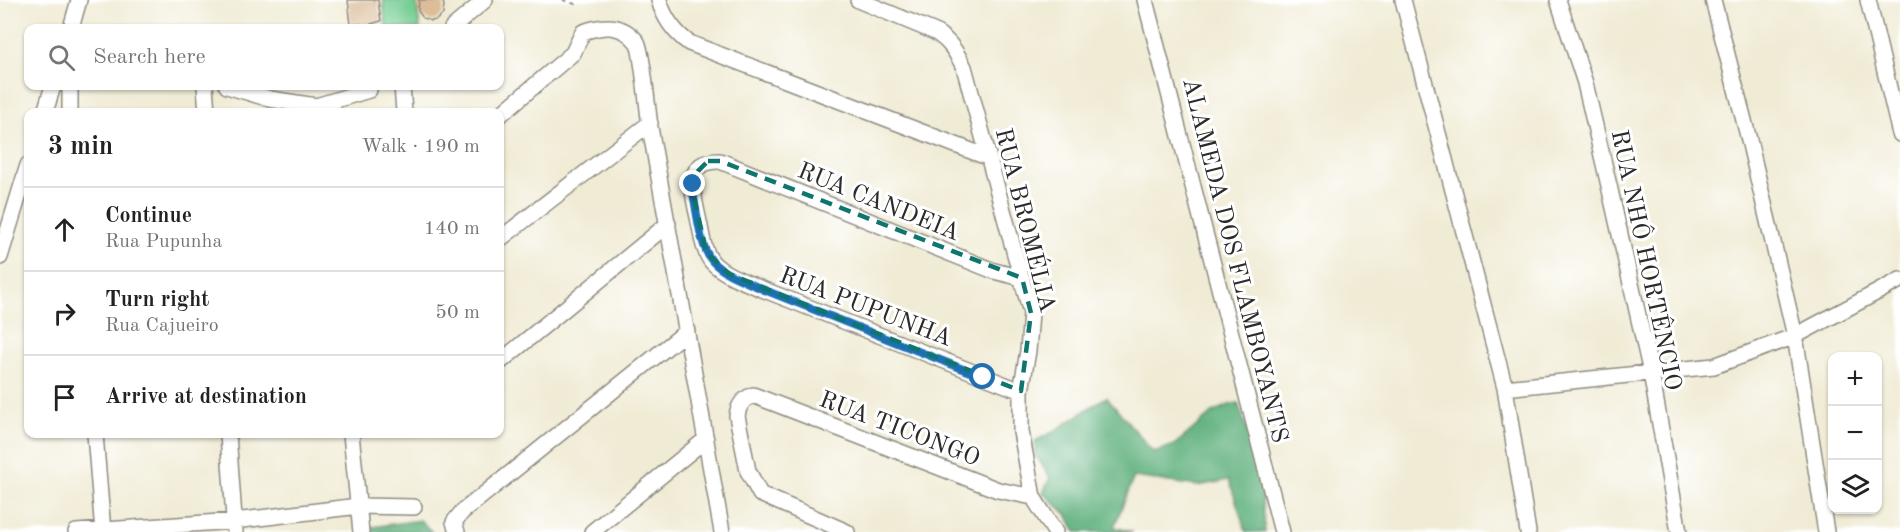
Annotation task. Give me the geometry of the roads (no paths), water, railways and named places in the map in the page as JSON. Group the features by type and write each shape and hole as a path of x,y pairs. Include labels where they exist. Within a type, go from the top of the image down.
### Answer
{"street":[{"path":"72,24 79,0"},
{"path":"457,24 484,0"},
{"name":"RUA BROMÉLIA","path":"858,0 945,38 964,67 1031,313 1028,351 1021,391 1021,432 1033,497 1055,532"},
{"name":"ALAMEDA DOS FLAMBOYANTS","path":"1145,0 1282,532"},
{"path":"1403,0 1505,388 1528,532"},
{"name":"RUA NHÔ HORTÊNCIO","path":"1558,0 1585,83 1651,373 1679,532"},
{"path":"1713,0 1795,336 1826,532"},
{"path":"1868,0 1900,134"},
{"path":"659,2 668,22 688,43 987,157"},
{"path":"504,112 573,53 584,32 599,27 615,26 623,28 639,43 650,123 722,532"},
{"path":"46,108 52,90"},
{"path":"70,90 70,108"},
{"path":"205,90 207,108"},
{"path":"240,90 311,108"},
{"path":"319,108 369,90"},
{"path":"402,90 404,108"},
{"path":"504,236 650,123"},
{"name":"RUA PUPUNHA","path":"720,162 708,161 700,165 694,174 693,193 706,252 713,263 729,274 762,289 1021,391"},
{"name":"RUA CANDEIA","path":"720,162 994,271 1022,278"},
{"path":"0,256 24,178"},
{"path":"504,359 668,224"},
{"path":"1505,388 1714,366 1795,336 1900,280"},
{"path":"457,532 454,522 462,512 687,332"},
{"name":"RUA TICONGO","path":"847,532 760,494 748,471 737,416 738,408 747,398 753,395 998,490 1033,497"},
{"path":"95,438 103,531"},
{"path":"228,438 234,527"},
{"path":"351,438 361,532"},
{"path":"592,532 706,440"},
{"path":"76,532 234,527 359,506 414,507"}]}
